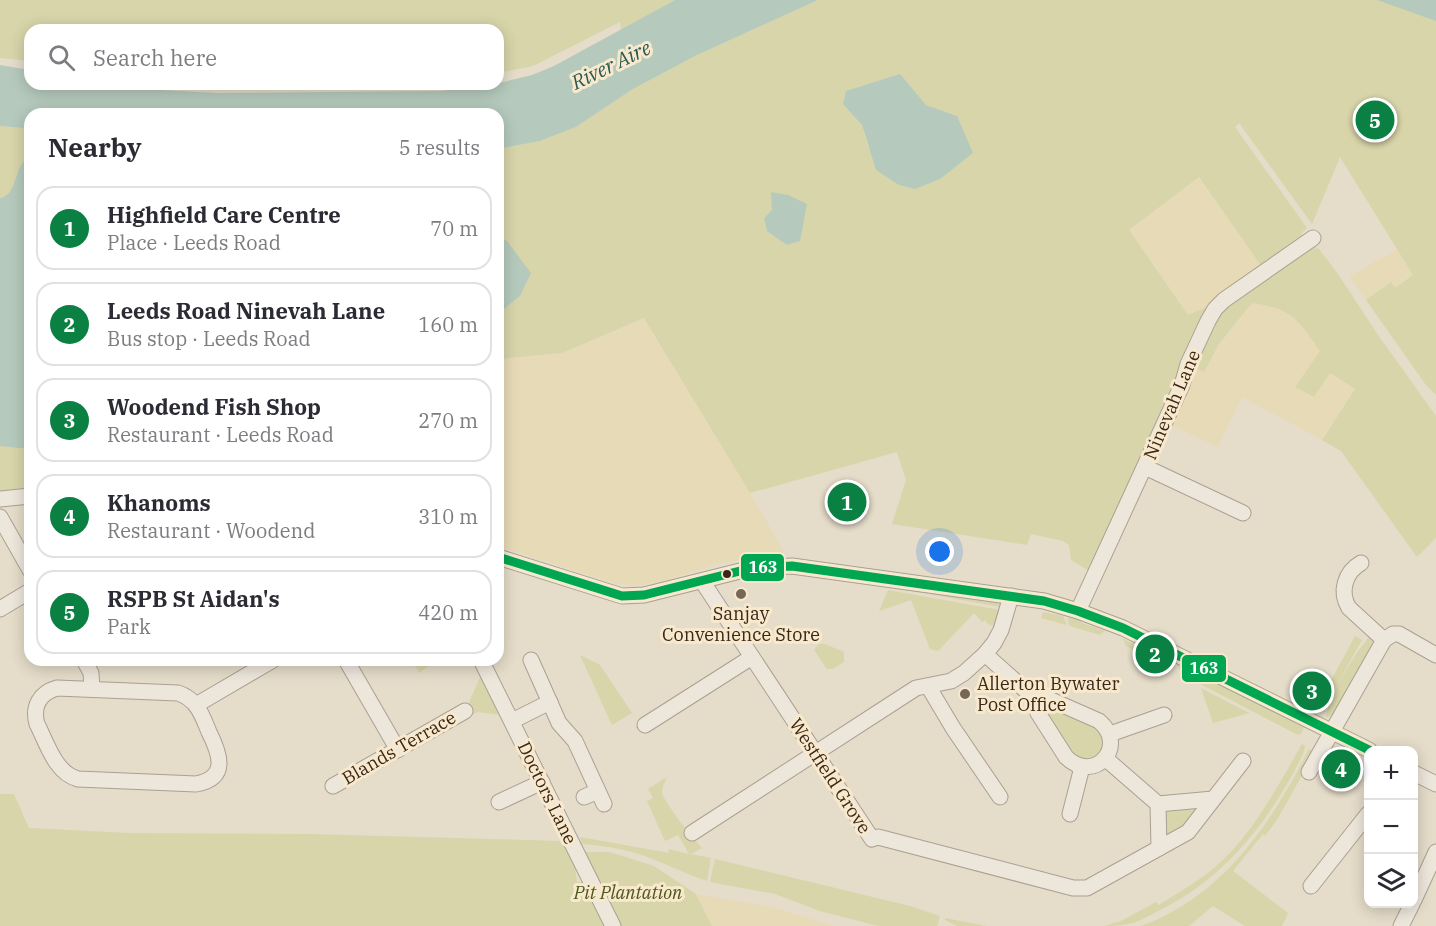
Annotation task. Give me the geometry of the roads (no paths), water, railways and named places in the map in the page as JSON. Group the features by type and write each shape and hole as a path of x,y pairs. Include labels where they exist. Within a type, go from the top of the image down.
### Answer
{"street":[{"name":"Ninevah Lane","path":"1078,611 1215,309 1224,300 1313,238"},
{"path":"1145,467 1243,513"},
{"path":"0,500 24,497"},
{"path":"0,517 24,559"},
{"path":"504,558 622,596 644,595 752,568 792,566 1044,601 1078,611 1133,633 1364,748"},
{"path":"1361,562 1351,571 1344,587 1345,602 1384,640"},
{"name":"Westfield Grove","path":"702,581 872,839 878,837 1073,888 1087,888 1188,832 1243,761"},
{"path":"0,609 24,595"},
{"path":"692,833 916,688 944,684 958,678 994,643 1001,630 1011,596"},
{"path":"1309,772 1384,640 1393,634 1399,634 1436,655"},
{"path":"985,654 1034,697 1049,699 1099,720 1110,734 1110,748 1105,758 1095,766 1082,767 1071,763 1038,713 1034,697"},
{"path":"645,725 752,657"},
{"path":"531,660 559,723 575,741 596,797"},
{"path":"87,666 91,673 92,689"},
{"path":"196,705 263,666"},
{"path":"349,666 398,750"},
{"name":"Doctors Lane","path":"484,666 613,926"},
{"path":"928,686 953,728 1000,797"},
{"path":"57,688 92,689 178,693 190,698 196,705 220,757 219,765 211,778 196,784 78,779 64,773 37,724 35,708 43,695 50,690 57,688"},
{"path":"512,721 550,702"},
{"name":"Blands Terrace","path":"333,786 465,711"},
{"path":"1110,734 1164,715"},
{"path":"1105,758 1158,804 1213,799"},
{"path":"1070,814 1082,767"},
{"path":"1418,775 1436,784"},
{"path":"499,802 542,782"},
{"path":"1158,804 1159,848"},
{"path":"1311,886 1364,819"},
{"path":"1418,891 1436,852"},
{"path":"1401,926 1410,908"}],"water":[{"name":"River Aire","path":"675,0 818,0 695,56 633,89 576,127 540,141 504,148 504,108 24,108 24,129 0,126 0,65 24,69 24,90 162,90 217,93 504,90 504,82 532,75 554,66"},
{"path":"1377,0 1436,0 1436,21"},
{"path":"900,74 926,105 957,116 973,153 940,179 915,189 899,185 876,170 862,125 843,104 846,91"},
{"path":"24,161 24,448 0,446 0,198 9,193"},
{"path":"771,192 788,195 807,204 800,241 787,245 767,231 764,218 772,210"},
{"path":"504,240 531,273 520,296 504,309"}],"place":[{"name":"RSPB St Aidan's","path":"1375,120"},
{"name":"Highfield Care Centre","path":"847,502"},
{"name":"Sanjay Convenience Store","path":"741,594"},
{"name":"Leeds Road Ninevah Lane","path":"1155,654"},
{"name":"Woodend Fish Shop","path":"1312,691"},
{"name":"Allerton Bywater Post Office","path":"965,694"},
{"name":"Khanoms","path":"1341,769"}],"park label":[{"name":"Pit Plantation","path":"628,893"}]}
